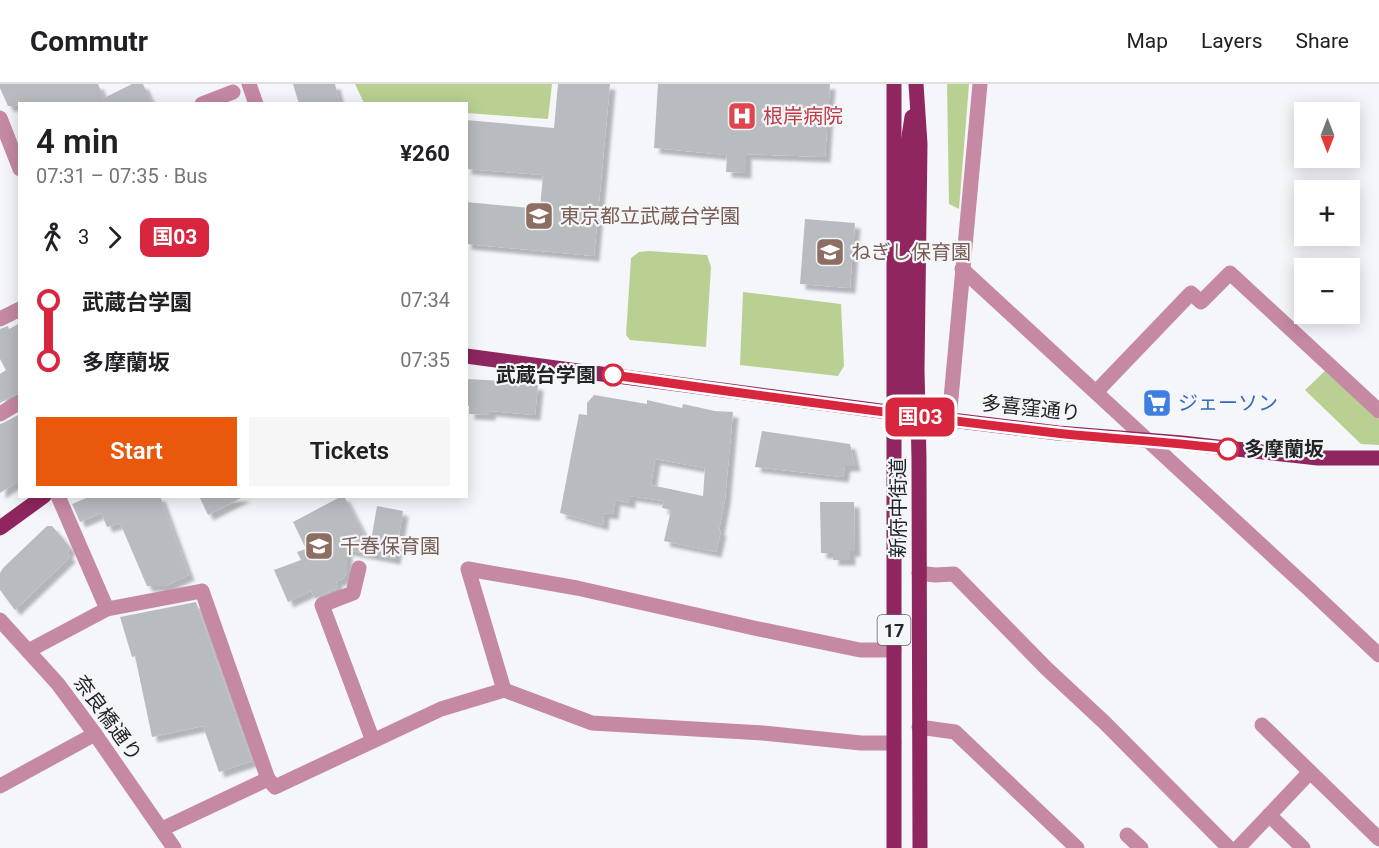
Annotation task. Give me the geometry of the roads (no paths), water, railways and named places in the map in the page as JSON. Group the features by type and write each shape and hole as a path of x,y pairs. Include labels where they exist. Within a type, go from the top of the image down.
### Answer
{"main road":[{"name":"新府中街道","path":"894,84 894,848"},
{"name":"新府中街道","path":"893,413 901,404 904,393 905,183 916,90"},
{"name":"新府中街道","path":"916,90 920,144 917,370 920,848"},
{"name":"多喜窪通り","path":"468,356 949,420 1318,458 1379,458"},
{"path":"0,528 41,498"}],"street":[{"path":"249,84 255,102"},
{"path":"949,420 980,84"},
{"path":"207,102 233,92"},
{"path":"0,118 18,164"},
{"path":"962,269 1379,655"},
{"path":"1096,392 1191,293 1201,302 1230,273 1379,411"},
{"path":"0,319 18,310"},
{"path":"0,414 18,403"},
{"path":"59,498 107,609"},
{"path":"359,567 353,593 321,605 373,741"},
{"path":"504,690 468,569 577,588 860,650 894,650"},
{"path":"920,573 954,574 1229,848"},
{"path":"28,651 107,609 202,591 268,779 275,787 441,709 504,690 592,723 763,733 861,743 894,743"},
{"name":"奈良橋通り","path":"0,620 58,684 174,848"},
{"path":"1262,725 1379,839"},
{"path":"920,727 955,732 1077,848"},
{"path":"0,786 94,734"},
{"path":"1239,848 1310,772"},
{"path":"162,828 268,779"},
{"path":"1269,815 1303,848"},
{"path":"1127,835 1141,848"}],"place":[{"name":"根岸病院","path":"742,116"},
{"name":"東京都立武蔵台学園","path":"539,216"},
{"name":"ねぎし保育園","path":"830,252"},
{"name":"武蔵台学園","path":"613,375"},
{"name":"ジェーソン","path":"1157,403"},
{"name":"多摩蘭坂","path":"1228,449"},
{"name":"千春保育園","path":"319,546"}]}
